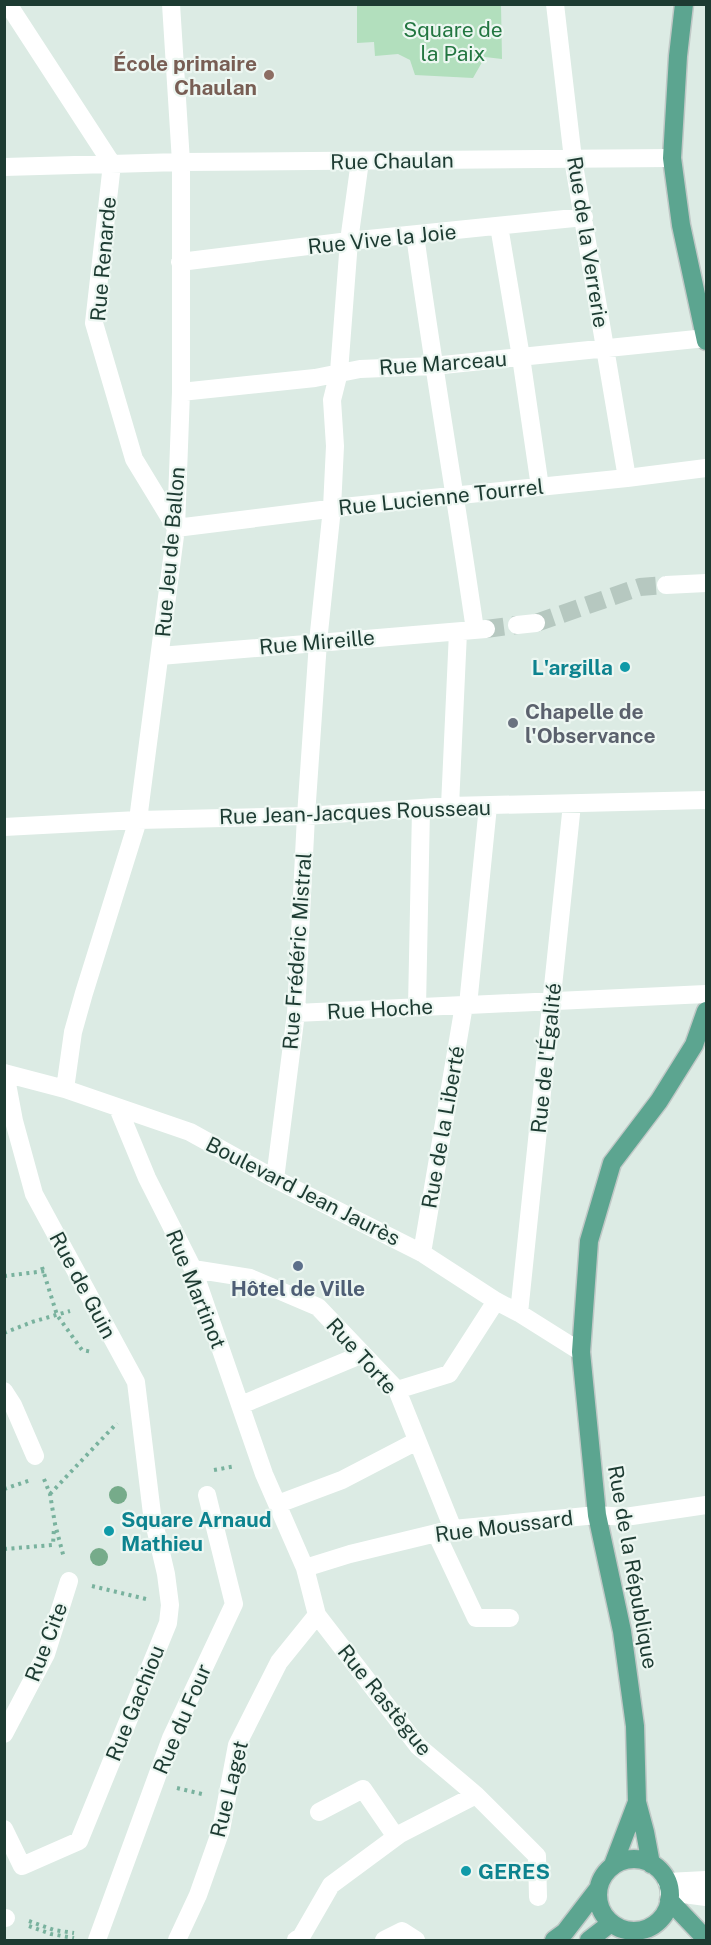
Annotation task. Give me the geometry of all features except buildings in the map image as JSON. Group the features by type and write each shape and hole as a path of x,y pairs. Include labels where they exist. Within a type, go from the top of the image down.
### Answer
{"main road":[{"path":"684,4 678,56 672,158 681,225 701,292 706,340"},
{"name":"Rue de la République","path":"651,1864 637,1802 635,1726 624,1643 597,1515 581,1352 589,1241 612,1163 670,1082 693,1045 706,1011"},
{"name":"Rue de la République","path":"613,1865 637,1802"},
{"path":"554,1941 565,1932 598,1889 603,1876 613,1865 625,1860 639,1860 651,1864 662,1873 668,1891 706,1939"},
{"path":"598,1889 598,1902 611,1923 642,1936 660,1920 666,1911 668,1891"},
{"path":"589,1941 611,1923"}],"street":[{"path":"8,4 112,164"},
{"name":"Rue Jeu de Ballon","path":"65,1089 73,1032 138,820 176,528 181,392 181,162 171,4"},
{"name":"Rue de la Verrerie","path":"555,4 573,159 627,478"},
{"name":"Rue Chaulan","path":"4,167 181,162 672,158"},
{"path":"339,372 349,241 360,161"},
{"name":"Rue Renarde","path":"112,164 94,322 134,459 176,528"},
{"name":"Rue Vive la Joie","path":"180,262 349,241 584,217"},
{"path":"499,226 540,487"},
{"path":"415,235 433,366 456,496 473,631 450,806"},
{"name":"Rue Marceau","path":"181,392 315,378 339,372 433,366 605,347 706,340"},
{"name":"Rue Frédéric Mistral","path":"275,1179 296,1013 318,642 333,508 332,400 339,372"},
{"name":"Rue Lucienne Tourrel","path":"176,528 333,508 706,468"},
{"path":"666,585 706,583"},
{"path":"517,625 536,623"},
{"name":"Rue Mireille","path":"160,656 473,631"},
{"name":"Rue Jean-Jacques Rousseau","path":"4,827 138,820 306,816 450,806 706,800"},
{"name":"Rue de l'Égalité","path":"519,1313 572,804"},
{"name":"Rue de la Liberté","path":"422,1253 466,1005 488,806"},
{"path":"417,1007 421,809"},
{"name":"Rue Hoche","path":"296,1013 706,994"},
{"name":"Boulevard Jean Jaurès","path":"5,1073 65,1089 190,1132 275,1179 422,1253 581,1352"},
{"name":"Rue de Guin","path":"5,1073 14,1121 34,1194 136,1383 150,1500"},
{"name":"Rue Martinot","path":"118,1108 147,1178 193,1269 264,1474"},
{"name":"Rue Torte","path":"193,1269 250,1278 318,1306 397,1390 417,1441 445,1531 476,1618 510,1618"},
{"path":"397,1390 449,1374 496,1301"},
{"path":"241,1405 363,1354"},
{"path":"4,1391 13,1405 35,1456"},
{"path":"278,1504 342,1480 417,1441"},
{"name":"Rue Rastègue","path":"264,1474 305,1568 317,1615 418,1746 476,1795 537,1856 538,1897"},
{"name":"Rue du Four","path":"92,1939 171,1738 234,1604 207,1495"},
{"name":"Rue Gachiou","path":"4,1829 22,1866 79,1841 168,1623 170,1605 166,1574 150,1500"},
{"name":"Rue Moussard","path":"305,1568 350,1554 445,1531 597,1515 625,1517 706,1505"},
{"name":"Rue Cite","path":"4,1734 46,1654 69,1581"},
{"name":"Rue Laget","path":"177,1941 198,1895 221,1830 237,1745 279,1662 317,1615"},
{"path":"319,1812 363,1788 396,1837"},
{"path":"296,1941 331,1885 396,1837 476,1795"},
{"path":"668,1891 706,1880"},
{"path":"668,1891 706,1897"},
{"path":"307,1926 319,1941"},
{"path":"384,1941 402,1931 416,1941"}],"path":[{"path":"4,1276 74,1268"},
{"path":"4,1334 32,1322 93,1304"},
{"path":"60,1539 50,1494 138,1400"},
{"path":"4,1489 33,1480"},
{"path":"4,1549 53,1545 55,1524"},
{"path":"69,1581 170,1605"},
{"path":"155,1782 226,1800"},
{"path":"11,1918 92,1939"},
{"path":"11,1918 51,1934 92,1939"}],"green space":[{"name":"Square de la Paix","path":"357,5 501,5 502,59 485,57 473,78 415,75 410,60 398,54 375,56 374,42 357,43"}],"tunnel":[{"path":"536,623 640,587 666,585"},
{"path":"486,629 517,625"}],"place":[{"name":"École primaire Chaulan","path":"269,75"},
{"name":"L'argilla","path":"625,667"},
{"name":"Chapelle de l'Observance","path":"513,723"},
{"name":"Hôtel de Ville","path":"298,1266"},
{"name":"Square Arnaud Mathieu","path":"109,1531"},
{"name":"GERES","path":"466,1871"}]}
